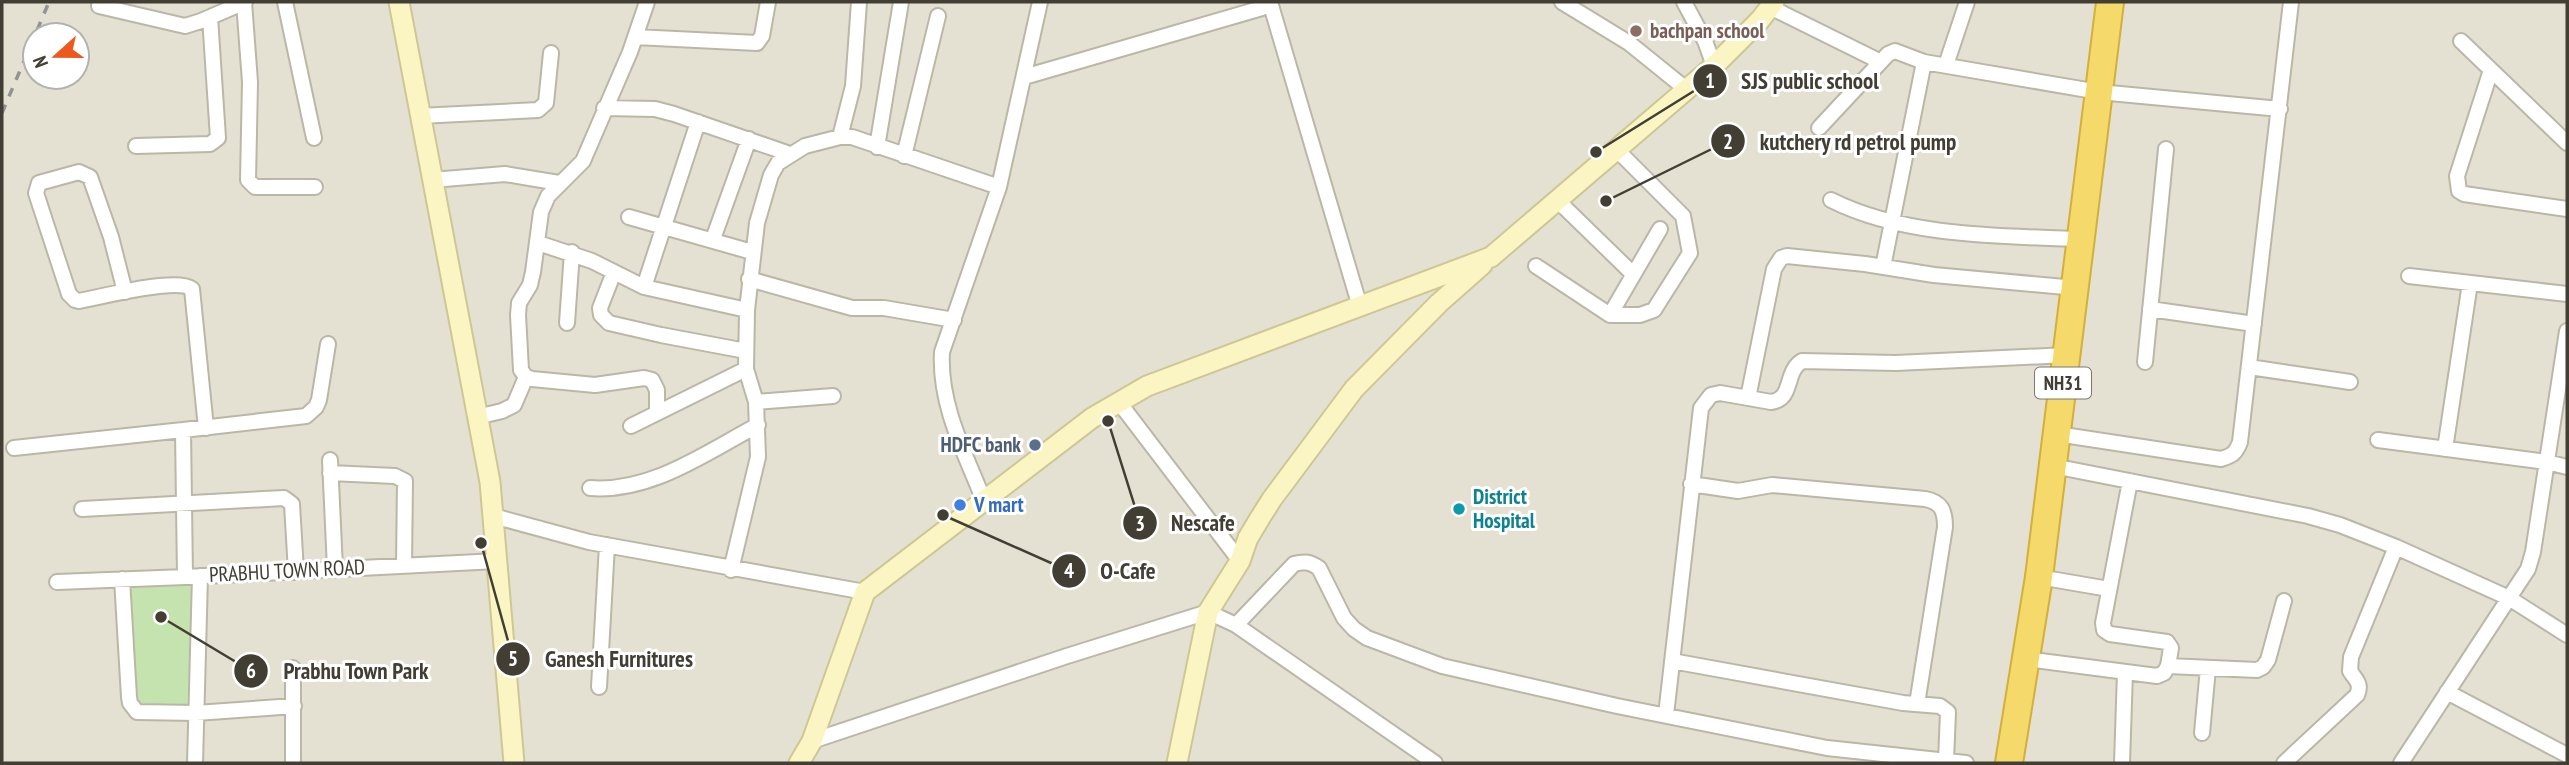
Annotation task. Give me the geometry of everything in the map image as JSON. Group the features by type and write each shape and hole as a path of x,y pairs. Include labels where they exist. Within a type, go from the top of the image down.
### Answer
{"highway":[{"name":"NH31","path":"2009,763 2039,578 2110,2"}],"street":[{"path":"99,6 185,26 244,2 250,82 248,180 256,187 315,187"},
{"path":"285,2 314,138"},
{"path":"399,2 490,482 514,763"},
{"path":"648,2 583,161 559,183 544,203 530,285 523,294 517,315 519,361 526,377 595,385 644,378 652,380 657,390 657,413"},
{"path":"635,37 757,43 762,36 768,2"},
{"path":"840,137 853,86 859,2"},
{"path":"877,147 901,2"},
{"path":"984,501 950,414 942,383 942,352 999,187 1040,2"},
{"path":"1024,77 1262,8 1269,2 1360,307"},
{"path":"1562,2 1629,43 1686,89"},
{"path":"1684,2 1705,41 1714,66"},
{"path":"1946,65 1967,2"},
{"path":"2057,434 2221,459 2237,450 2249,368 2291,2"},
{"path":"1177,763 1208,612 1240,561 1248,538 1272,499 1354,389 1439,303 1714,66 1760,20 1772,4 1879,61"},
{"path":"904,156 939,16"},
{"path":"136,146 209,144 218,138 210,17"},
{"path":"2461,41 2567,143"},
{"path":"1819,128 1879,61 1895,51 1924,62 2098,92 2280,108"},
{"path":"419,116 538,110 546,103 551,53"},
{"path":"1883,267 1924,62"},
{"path":"2491,70 2457,176 2459,191 2464,194 2567,209"},
{"path":"604,108 654,109 790,154"},
{"path":"644,287 698,122"},
{"path":"731,570 756,469 756,402 746,369 752,252 771,175 778,163 805,146 840,137 852,137 999,187"},
{"path":"713,240 749,139"},
{"path":"1536,266 1610,315 1640,315 1654,310 1690,253 1683,216 1616,149"},
{"path":"2145,362 2166,149"},
{"path":"125,292 111,237 90,177 79,172 38,184 36,193 72,298 79,301 163,285 184,285 191,289 206,428"},
{"path":"432,180 505,174 559,183"},
{"path":"1557,200 1633,274"},
{"path":"1831,200 1857,212 1892,221 1995,236 2081,239"},
{"path":"629,217 752,252"},
{"path":"1610,315 1660,229"},
{"path":"538,243 572,252 644,287 747,310"},
{"path":"567,323 572,252"},
{"path":"1748,398 1774,268 1781,258 1787,256 1934,275 2076,288"},
{"path":"799,763 812,741 866,593 1092,418 1147,386 1492,257"},
{"path":"614,272 600,307 601,314 610,323 746,351"},
{"path":"2409,276 2567,294"},
{"path":"749,279 852,308 884,308 954,320"},
{"path":"2445,449 2470,283"},
{"path":"2150,309 2254,324"},
{"path":"2401,763 2528,569 2533,552 2567,331"},
{"path":"14,448 301,418 311,413 319,400 328,344"},
{"path":"1666,715 1701,408 1711,395 1720,393 1771,402 1784,398 1791,372 1802,362 1896,363 2067,355"},
{"path":"2249,368 2350,382"},
{"path":"631,426 746,369"},
{"path":"477,416 502,411 514,405 526,377"},
{"path":"756,402 833,396"},
{"path":"1118,401 1240,561"},
{"path":"590,488 614,489 659,477 758,425"},
{"name":"PRABHU TOWN ROAD","path":"183,430 184,503 192,576 497,561"},
{"path":"2378,440 2547,462 2567,467"},
{"path":"335,569 330,466 395,476 405,481 404,565"},
{"path":"2053,466 2308,516 2340,525 2509,598 2567,635"},
{"path":"2026,659 2157,676 2164,673 2171,648 2168,642 2110,634 2104,630 2103,623 2130,481"},
{"path":"1692,484 1738,491 1761,485 1786,486 1936,501 1942,507 1945,527 1917,704"},
{"path":"82,509 289,500 293,509 296,572"},
{"path":"493,516 607,545 866,593"},
{"path":"598,687 607,545"},
{"path":"2284,763 2357,695 2359,683 2349,665 2396,547"},
{"path":"1236,625 1294,564 1304,561 1319,569 1344,618 1367,638 1467,673 1827,748 1966,763"},
{"path":"57,582 192,576 195,763"},
{"path":"2039,578 2109,589"},
{"path":"122,579 130,703 137,712 196,713 294,706"},
{"path":"2168,666 2248,671 2263,667 2268,660 2284,601"},
{"path":"812,741 1208,612 1236,625 1435,763"},
{"path":"1672,661 1940,706 1948,712 1946,761"},
{"path":"293,668 293,763"},
{"path":"2202,733 2208,668"},
{"path":"2122,763 2125,672"},
{"path":"2447,692 2567,755"}],"shaded area":[{"path":"2,2 2567,2 2567,763 2,763"}],"green space":[{"path":"193,584 187,706 139,703 132,647 131,586"}],"railway":[{"path":"2,113 49,2"}],"place":[{"name":"bachpan school","path":"1636,31"},
{"name":"SJS public school","path":"1596,152"},
{"name":"kutchery rd petrol pump","path":"1606,201"},
{"name":"Nescafe","path":"1108,421"},
{"name":"HDFC bank","path":"1035,445"},
{"name":"V mart","path":"960,505"},
{"name":"District Hospital","path":"1459,509"},
{"name":"O-Cafe","path":"943,515"},
{"name":"Ganesh Furnitures","path":"481,543"},
{"name":"Prabhu Town Park","path":"161,617"}]}
